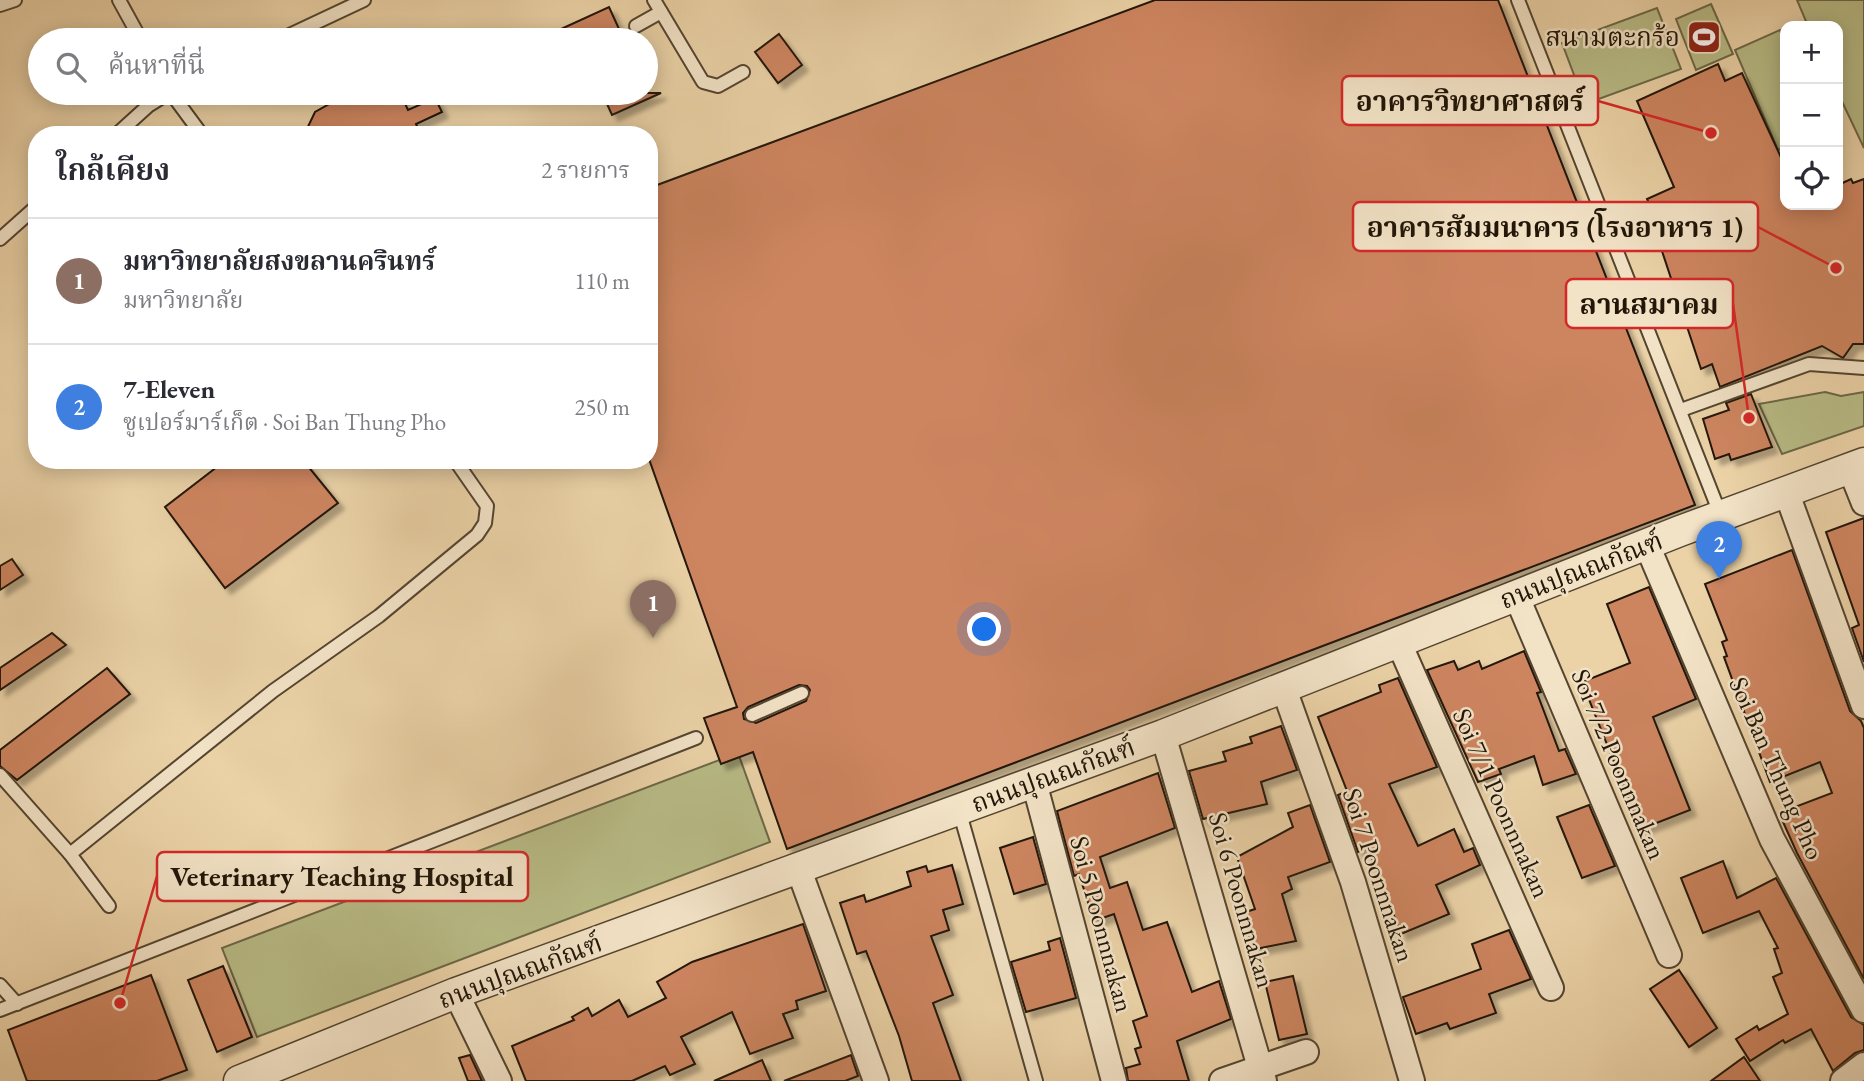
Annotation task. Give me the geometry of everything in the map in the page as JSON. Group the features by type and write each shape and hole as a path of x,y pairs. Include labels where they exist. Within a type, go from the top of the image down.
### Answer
{"street":[{"name":"ถนนปุณณกัณฑ์","path":"239,1081 284,1073 456,993 1163,735 1516,595 1857,465"},
{"path":"1857,465 1864,503"},
{"path":"1786,491 1864,706"},
{"name":"Soi Ban Thung Pho","path":"1647,545 1772,839 1864,1010"},
{"name":"Soi 7/2 Poonnnakan","path":"1516,595 1669,956"},
{"name":"Soi 7/1 Poonnnakan","path":"1399,643 1551,988"},
{"name":"Soi 7 Poonnnakan","path":"1284,689 1353,882 1412,1081"},
{"name":"Soi 6 Poonnnakan","path":"1163,735 1262,1075"},
{"name":"Soi 5 Poonnnakan","path":"1034,782 1114,1081"},
{"path":"799,870 876,1081"},
{"path":"456,993 499,1081"},
{"path":"1222,1081 1262,1075 1306,1052"},
{"path":"1843,1081 1864,1065"}],"lane":[{"path":"0,5 15,0"},
{"path":"118,0 134,28"},
{"path":"304,28 364,0"},
{"path":"654,0 703,82 718,86 743,72"},
{"path":"1518,0 1721,516"},
{"path":"636,26 661,12"},
{"path":"126,126 150,105"},
{"path":"179,105 195,126"},
{"path":"0,239 28,214"},
{"path":"1681,410 1809,364 1864,368"},
{"path":"71,854 273,691 379,616 477,535 485,523 487,506 461,469"},
{"path":"752,715 802,692"},
{"path":"0,1010 696,738"},
{"path":"0,775 71,854 109,906"},
{"path":"959,809 1037,1081"},
{"path":"0,985 17,1004"}],"green space":[{"path":"1797,0 1864,0 1864,148 1843,104 1843,21 1806,21"},
{"name":"สนามตะกร้อ","path":"1711,4 1733,54 1696,70 1676,19"},
{"path":"1657,8 1681,69 1585,104 1562,43"},
{"path":"1780,30 1780,149 1778,150 1735,50"},
{"path":"1825,392 1841,396 1864,392 1864,426 1782,454 1759,404"},
{"path":"738,753 770,842 257,1037 222,948"}],"building":[{"path":"1155,0 1498,0 1695,505 787,849 753,752 721,764 704,718 737,707 653,469 658,469 658,185","holes":["799,685 807,686 810,690 806,701 756,723 744,719 743,713 748,707"]},
{"path":"609,7 619,28 563,28"},
{"path":"779,34 802,65 778,83 755,52"},
{"path":"1718,64 1725,81 1742,73 1780,155 1780,210 1843,210 1843,183 1851,179 1853,183 1864,179 1864,344 1853,344 1843,358 1822,346 1720,387 1712,364 1701,369 1656,233 1662,230 1647,199 1674,187 1637,101"},
{"path":"328,105 406,105 408,110 419,105 438,105 442,112 416,124 417,126 308,126 315,112"},
{"path":"607,105 634,105 612,115"},
{"path":"1751,394 1772,447 1731,460 1729,454 1715,459 1703,419 1729,410 1726,403"},
{"path":"214,469 310,469 338,503 225,588 165,507"},
{"path":"1864,518 1864,662 1852,628 1859,625 1826,532"},
{"path":"1792,550 1850,711 1861,721 1864,728 1864,979 1797,853 1779,813 1832,793 1820,762 1770,782 1724,657 1727,656 1722,642 1727,640 1705,584"},
{"path":"12,559 23,575 0,590 0,566"},
{"path":"1649,587 1696,699 1653,717 1690,810 1641,829 1582,682 1630,663 1607,604"},
{"path":"52,633 66,645 0,690 0,668"},
{"path":"1524,651 1541,692 1537,693 1559,751 1565,749 1576,774 1543,785 1534,756 1499,769 1501,774 1478,782 1427,670 1454,661 1458,670 1479,661 1482,669"},
{"path":"107,668 130,694 17,780 0,766 0,750"},
{"path":"1398,678 1437,767 1389,784 1418,846 1454,829 1464,852 1473,848 1480,865 1436,885 1449,914 1401,934 1368,848 1358,852 1338,795 1347,791 1318,717 1381,692 1379,685"},
{"path":"1281,726 1297,770 1261,782 1267,804 1203,819 1189,771 1226,761 1223,752 1252,743 1250,737"},
{"path":"1158,773 1175,828 1100,857 1110,888 1127,882 1143,930 1167,922 1192,992 1219,981 1231,1019 1177,1041 1189,1081 1128,1081 1126,1068 1140,1064 1135,1049 1141,1047 1133,1021 1147,1016 1114,914 1094,921 1079,874 1074,876 1057,811"},
{"path":"1310,805 1330,862 1288,877 1292,889 1282,894 1296,941 1251,950 1246,912 1255,909 1237,857 1293,827 1288,813"},
{"path":"1589,805 1615,866 1582,878 1557,817"},
{"path":"1033,837 1046,884 1014,894 1000,848"},
{"path":"1723,861 1737,898 1776,878 1851,1017 1864,1025 1864,1050 1855,1053 1833,1071 1811,1029 1785,1043 1783,1040 1750,1061 1736,1039 1757,1026 1759,1030 1788,1014 1773,977 1782,973 1774,949 1778,948 1759,911 1703,933 1681,878"},
{"path":"952,865 963,904 943,910 949,930 931,936 953,995 933,1003 961,1081 912,1081 899,1036 866,951 857,954 840,903 864,895 866,902 911,886 907,872 926,866 928,872"},
{"path":"803,924 826,991 796,1001 798,1009 783,1014 793,1038 750,1054 732,1012 681,1037 695,1064 670,1075 665,1066 632,1081 526,1081 512,1046 574,1020 572,1017 588,1008 592,1016 619,1000 628,1017 666,998 657,982 692,962"},
{"path":"1509,930 1531,979 1489,994 1496,1013 1450,1029 1447,1023 1416,1034 1403,997 1481,969 1472,944"},
{"path":"1060,938 1076,998 1026,1012 1011,962 1050,950 1048,942"},
{"path":"223,966 252,1037 217,1052 188,980"},
{"path":"1679,970 1717,1028 1689,1047 1650,989"},
{"path":"151,975 187,1070 157,1081 27,1081 8,1030"},
{"path":"1293,976 1307,1034 1279,1040 1265,982"},
{"path":"470,1055 482,1081 468,1081 459,1058"},
{"path":"851,1055 858,1076 845,1081 784,1081"},
{"path":"1744,1057 1760,1081 1711,1081"},
{"path":"762,1060 771,1081 714,1081"}],"place":[{"name":"สนามตะกร้อ","path":"1704,37"},
{"name":"อาคารวิทยาศาสตร์","path":"1711,133"},
{"name":"อาคารสัมมนาคาร (โรงอาหาร 1)","path":"1836,268"},
{"name":"ลานสมาคม","path":"1749,418"},
{"name":"7-Eleven","path":"1719,579"},
{"name":"มหาวิทยาลัยสงขลานครินทร์","path":"653,638"},
{"name":"Veterinary Teaching Hospital","path":"120,1003"}]}
